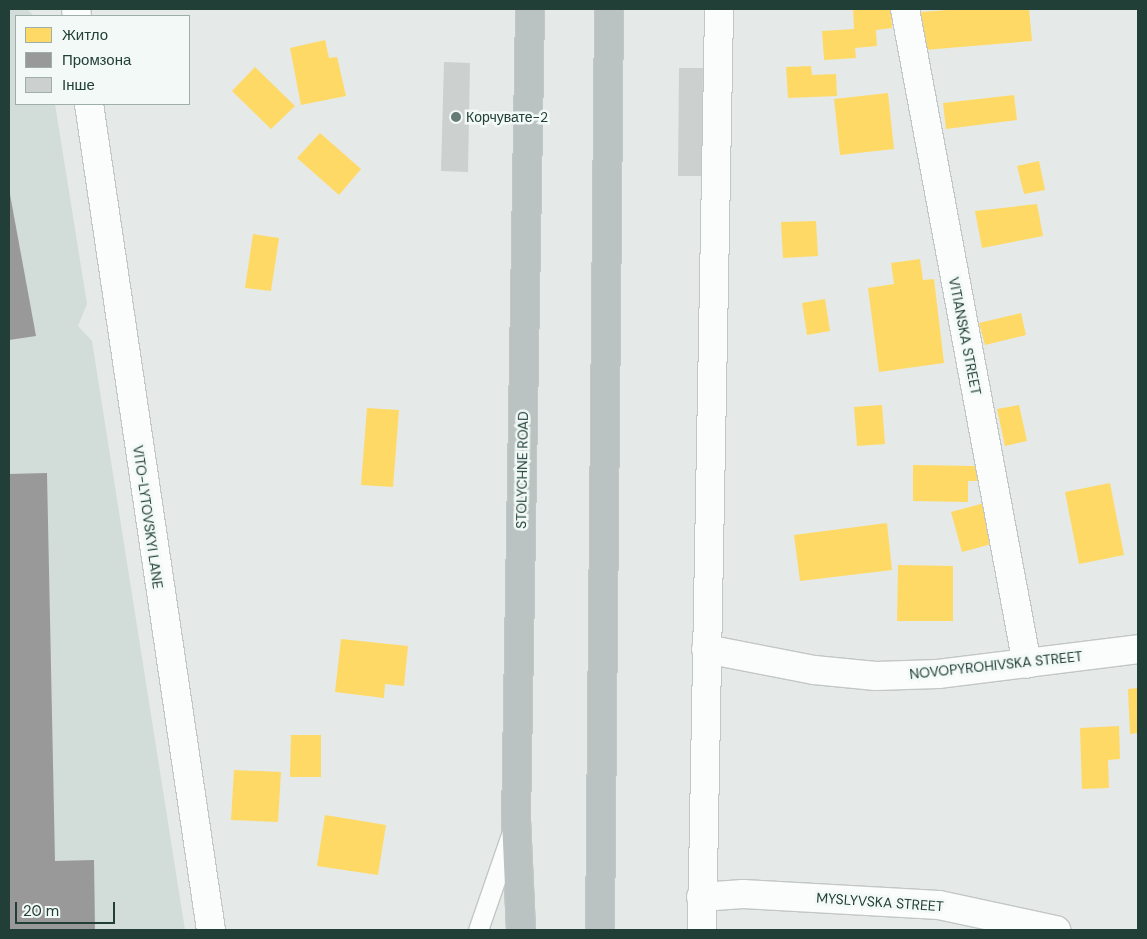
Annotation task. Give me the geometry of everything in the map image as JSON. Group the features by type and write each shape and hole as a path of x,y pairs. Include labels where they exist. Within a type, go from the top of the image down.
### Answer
{"highway":[{"name":"STOLYCHNE ROAD","path":"521,930 516,821 530,9"},
{"path":"600,930 609,9"}],"street":[{"path":"702,930 701,897 719,9"},
{"name":"VITIANSKA STREET","path":"905,9 1028,664"},
{"name":"VITO-LYTOVSKYI LANE","path":"90,105 211,930"},
{"name":"NOVOPYROHIVSKA STREET","path":"706,649 814,670 876,676 1028,664 1138,650"},
{"name":"MYSLYVSKA STREET","path":"701,897 743,894 939,905 1056,930"}],"lane":[{"path":"478,930 516,821"}],"shaded area":[{"path":"9,9 27,9 33,15 15,15 15,105 55,105 87,304 78,326 92,341 185,930 9,930"}],"building: Житло":[{"path":"853,9 891,9 892,28 876,30 877,46 855,48 856,58 824,60 822,31 854,29"},
{"path":"961,9 1029,9 1032,41 924,50 921,12"},
{"path":"325,40 329,58 337,57 346,96 301,105 290,48"},
{"path":"811,66 812,75 836,74 837,96 788,98 786,67"},
{"path":"255,67 295,106 271,129 232,91"},
{"path":"888,93 894,149 840,155 834,99"},
{"path":"1014,95 1017,120 946,129 943,103"},
{"path":"320,133 361,169 339,195 297,158"},
{"path":"1039,161 1045,190 1024,194 1017,166"},
{"path":"1037,204 1043,236 982,248 975,211"},
{"path":"816,221 818,256 783,258 781,222"},
{"path":"253,234 279,238 271,291 245,288"},
{"path":"920,259 923,280 934,279 944,363 879,372 868,288 894,284 891,263"},
{"path":"825,299 830,331 807,335 802,303"},
{"path":"1021,313 1026,335 985,345 979,323"},
{"path":"882,405 885,444 857,446 854,407"},
{"path":"1019,405 1027,441 1005,446 997,409"},
{"path":"367,408 399,410 393,487 361,485"},
{"path":"913,465 977,466 977,481 968,481 968,502 913,501"},
{"path":"1110,483 1124,555 1079,564 1065,492"},
{"path":"988,502 999,542 962,552 951,512"},
{"path":"887,523 892,570 800,581 794,535"},
{"path":"898,565 953,566 953,621 897,621"},
{"path":"341,639 408,646 404,686 385,684 384,698 335,692"},
{"path":"1138,688 1138,733 1130,734 1128,689"},
{"path":"1119,726 1120,759 1108,760 1109,788 1082,789 1080,728"},
{"path":"291,735 321,735 321,777 290,777"},
{"path":"234,770 281,772 278,822 231,820"},
{"path":"325,815 386,825 378,875 317,866"}],"building: Промзона":[{"path":"9,189 36,336 9,340"},
{"path":"47,473 55,861 94,860 95,930 9,930 9,474"}],"building: Інше":[{"name":"Корчувате-2","path":"444,62 470,63 468,172 441,171"},
{"path":"679,68 703,68 702,176 678,176"}],"place":[{"name":"Корчувате-2","path":"456,117"}]}
